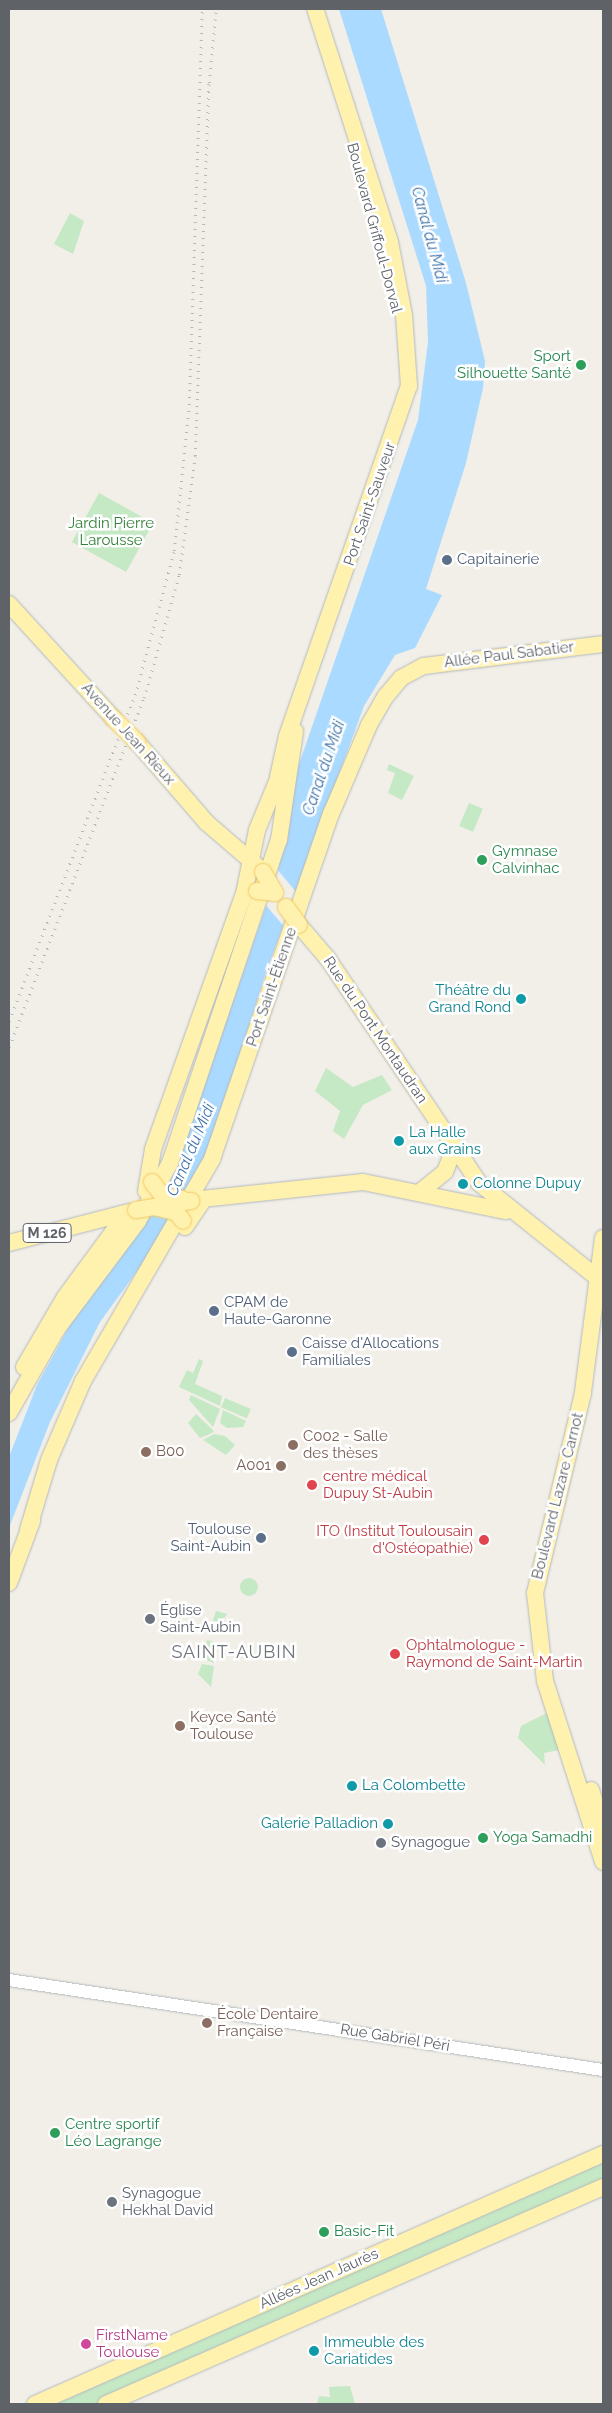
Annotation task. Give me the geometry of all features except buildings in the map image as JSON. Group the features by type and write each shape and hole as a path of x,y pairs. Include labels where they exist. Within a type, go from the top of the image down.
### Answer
{"main road":[{"name":"Boulevard Griffoul-Dorval","path":"309,9 403,329"},
{"name":"Boulevard Griffoul-Dorval","path":"315,9 390,242 403,329"},
{"name":"Port Saint-Sauveur","path":"278,777 287,736 310,676 407,397 403,329"},
{"name":"Avenue Jean Rieux","path":"9,604 137,742 207,822 250,861"},
{"name":"Allée Paul Sabatier","path":"348,781 368,725 386,696 416,669 603,644"},
{"name":"Port Saint-Sauveur","path":"250,861 295,731 310,676"},
{"path":"9,1413 57,1329 133,1214 153,1179 279,840 295,731"},
{"name":"Port Saint-Étienne","path":"28,1530 49,1460 83,1382 212,1159 331,814 348,781"},
{"path":"154,1207 153,1179 250,892 250,861"},
{"name":"Rue du Pont Montaudran","path":"250,861 264,872 275,893 328,959 454,1148 479,1182 512,1214"},
{"path":"250,892 275,893"},
{"path":"420,1192 445,1172 454,1148"},
{"path":"153,1179 163,1196 197,1200"},
{"path":"65,1297 133,1214 154,1207 197,1200 354,1182 487,1204 512,1214 599,1279"},
{"path":"11,1576 28,1530 101,1366 197,1200"},
{"path":"154,1207 176,1212 184,1224"},
{"name":"M 126","path":"9,1243 133,1214"},
{"path":"9,1396 95,1243 85,1225"},
{"name":"Boulevard Lazare Carnot","path":"603,1238 598,1302 583,1393 535,1593 545,1681 585,1788 603,1826"},
{"name":"Boulevard Lazare Carnot","path":"585,1788 603,1862"},
{"name":"Allées Jean Jaurès","path":"35,2404 603,2154"},
{"name":"Allées Jean Jaurès","path":"106,2404 603,2187"}],"street":[{"name":"Rue Gabriel Péri","path":"9,1980 603,2070"}],"green space":[{"path":"70,213 84,221 73,254 54,244"},
{"name":"Jardin Pierre Larousse","path":"99,493 153,523 126,572 72,542"},
{"path":"389,764 414,776 402,800 388,793 395,773 387,770"},
{"path":"469,803 483,809 473,832 459,826"},
{"path":"326,1068 353,1087 382,1075 392,1090 363,1105 344,1139 333,1131 340,1111 315,1091"},
{"path":"199,1359 203,1361 195,1384 222,1396 220,1406 179,1387 187,1370 193,1373"},
{"path":"191,1395 220,1409 213,1427 189,1400"},
{"path":"225,1398 251,1409 247,1418 221,1407"},
{"path":"223,1410 246,1421 243,1427 227,1428 220,1423"},
{"path":"196,1414 214,1432 200,1438 188,1423"},
{"path":"214,1434 225,1436 235,1445 226,1455 203,1440"},
{"path":"245,1578 253,1578 258,1583 256,1594 245,1596 240,1591 240,1583"},
{"path":"216,1611 227,1614 215,1631 210,1630"},
{"path":"207,1640 213,1642 214,1663 203,1659"},
{"path":"202,1664 214,1666 211,1687 198,1674"},
{"path":"547,1713 559,1750 544,1753 545,1765 518,1738 521,1726"},
{"path":"603,2159 603,2182 97,2404 48,2404"},
{"path":"350,2386 355,2404 317,2404 319,2396 330,2397 329,2387"}],"water":[{"name":"Canal du Midi","path":"339,9 381,9 466,283 485,361 483,388 466,463 426,589 442,595 415,648 395,655 364,706 266,972 208,1152 153,1249 100,1322 50,1422 9,1528 9,1457 37,1385 76,1314 122,1256 234,998 278,872 297,770 418,420 428,342 426,286"}],"pier":[{"path":"276,868 297,893 286,929 265,904"}],"railway":[{"path":"9,1021 135,695 174,551 189,405 202,9"},
{"path":"9,1047 144,698 179,575 195,456 209,83 216,9"}],"place":[{"name":"Sport Silhouette Santé","path":"581,365"},
{"name":"Capitainerie","path":"447,560"},
{"name":"Gymnase Calvinhac","path":"482,860"},
{"name":"Théâtre du Grand Rond","path":"521,999"},
{"name":"La Halle aux Grains","path":"399,1141"},
{"name":"Colonne Dupuy","path":"463,1184"},
{"name":"CPAM de Haute-Garonne","path":"214,1311"},
{"name":"Caisse d'Allocations Familiales","path":"292,1352"},
{"name":"C002 - Salle des thèses","path":"293,1445"},
{"name":"B00","path":"146,1452"},
{"name":"A001","path":"281,1466"},
{"name":"centre médical Dupuy St-Aubin","path":"312,1485"},
{"name":"Toulouse Saint-Aubin","path":"261,1538"},
{"name":"ITO (Institut Toulousain d'Ostéopathie)","path":"484,1540"},
{"name":"Église Saint-Aubin","path":"150,1619"},
{"name":"Ophtalmologue - Raymond de Saint-Martin","path":"395,1654"},
{"name":"Keyce Santé Toulouse","path":"180,1726"},
{"name":"La Colombette","path":"352,1786"},
{"name":"Galerie Palladion","path":"388,1824"},
{"name":"Yoga Samadhi","path":"483,1838"},
{"name":"Synagogue","path":"381,1843"},
{"name":"École Dentaire Française","path":"207,2023"},
{"name":"Centre sportif Léo Lagrange","path":"55,2133"},
{"name":"Synagogue Hekhal David","path":"112,2202"},
{"name":"Basic-Fit","path":"324,2232"},
{"name":"FirstName Toulouse","path":"86,2344"},
{"name":"Immeuble des Cariatides","path":"314,2351"}],"district":[{"name":"SAINT-AUBIN","path":"234,1652"}]}
